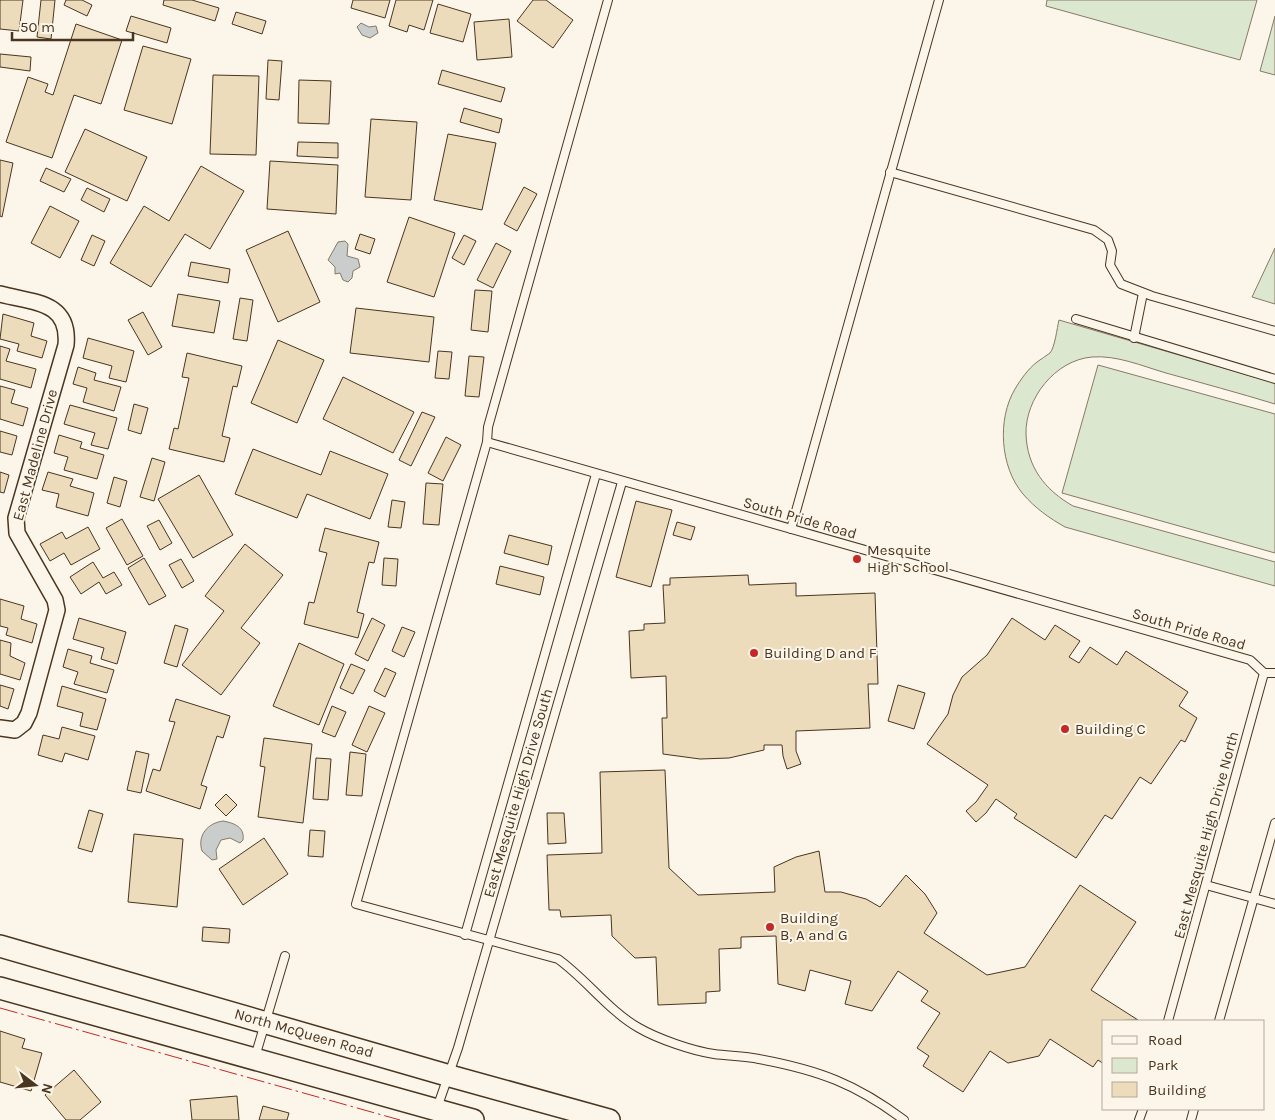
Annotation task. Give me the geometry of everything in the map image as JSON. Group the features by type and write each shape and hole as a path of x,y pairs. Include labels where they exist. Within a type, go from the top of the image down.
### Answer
{"main road":[{"name":"North McQueen Road","path":"0,946 609,1120"},
{"path":"0,988 473,1120"}],"street":[{"name":"East Madeline Drive","path":"0,294 51,308 62,315 67,330 66,345 15,527 54,600 57,610 29,712 24,723 15,730 2,729"}],"lane":[{"path":"608,0 488,427 487,442 356,904 558,960 578,974 603,999 639,1028 680,1045 712,1054 757,1058 826,1074 876,1099 904,1120"},
{"path":"791,529 939,0"},
{"path":"890,172 1094,230 1108,240 1112,252 1110,265 1121,284 1143,293 1275,331"},
{"path":"1134,338 1143,293"},
{"path":"1076,319 1275,379"},
{"name":"South Pride Road","path":"487,442 1250,660 1264,673"},
{"path":"464,934 596,474"},
{"name":"East Mesquite High Drive South","path":"436,1110 450,1076 622,482"},
{"path":"1264,673 1275,673"},
{"name":"East Mesquite High Drive North","path":"1168,1020 1264,673"},
{"path":"1219,1020 1275,823"},
{"path":"1206,885 1275,904"},
{"path":"255,1059 285,956"}],"green space":[{"path":"1047,0 1257,0 1240,60 1046,6"},
{"path":"1275,16 1275,75 1260,71"},
{"path":"1275,248 1275,304 1252,297"},
{"path":"1059,320 1275,383 1275,404 1120,359 1092,357 1066,365 1045,383 1031,408 1026,434 1030,457 1039,476 1063,500 1073,506 1275,562 1275,586 1065,527 1042,512 1023,494 1015,483 1006,457 1004,443 1005,414 1009,401 1022,378 1052,350"},
{"path":"1098,365 1275,414 1275,553 1062,493"}],"shaded area":[{"path":"361,23 369,27 376,26 378,33 370,38 362,35 357,27"},
{"path":"345,241 348,244 347,256 358,259 360,267 353,271 352,278 348,282 343,280 340,273 335,274 335,267 328,260 338,242"},
{"path":"223,821 238,826 242,832 243,840 240,843 230,838 221,840 216,850 217,859 212,860 202,851 202,835 208,827"}],"building":[{"path":"0,0 23,0 19,31 0,29"},
{"path":"41,0 55,0 51,39 37,37"},
{"path":"66,0 82,0 92,5 87,16 64,5"},
{"path":"164,0 192,0 219,8 215,21 163,5"},
{"path":"353,0 390,0 385,18 351,8"},
{"path":"396,0 433,0 424,30 409,25 407,32 389,26"},
{"path":"533,0 546,0 573,20 553,48 517,21"},
{"path":"438,4 471,14 463,42 430,33"},
{"path":"236,12 266,21 262,34 232,24"},
{"path":"131,16 171,28 167,43 126,31"},
{"path":"509,19 512,57 477,60 474,22"},
{"path":"76,24 122,40 101,104 74,95 52,158 6,142 28,77 48,84 45,92 53,95"},
{"path":"143,46 191,59 172,124 124,110"},
{"path":"0,54 31,57 30,71 0,67"},
{"path":"268,60 282,61 279,100 266,99"},
{"path":"442,70 505,88 501,102 438,84"},
{"path":"213,75 259,76 256,155 210,154"},
{"path":"299,80 331,81 329,124 298,123"},
{"path":"464,108 502,119 499,133 460,122"},
{"path":"371,119 417,122 411,200 365,197"},
{"path":"85,129 147,157 127,201 65,172"},
{"path":"448,134 496,143 482,210 434,200"},
{"path":"298,142 338,143 338,158 297,156"},
{"path":"0,160 13,163 2,217 0,216"},
{"path":"270,161 338,165 336,214 267,209"},
{"path":"201,166 244,191 210,249 185,234 151,287 110,263 144,206 169,221"},
{"path":"46,168 71,179 64,192 40,181"},
{"path":"524,187 537,194 517,231 504,224"},
{"path":"87,188 110,199 104,212 81,200"},
{"path":"50,206 79,221 60,258 31,243"},
{"path":"409,217 455,233 434,297 387,282"},
{"path":"288,231 320,302 278,322 246,250"},
{"path":"360,234 375,239 370,254 355,249"},
{"path":"92,235 105,241 94,266 81,260"},
{"path":"464,235 476,241 464,265 452,258"},
{"path":"496,243 511,251 493,288 477,280"},
{"path":"191,262 230,269 228,283 188,276"},
{"path":"475,290 492,291 488,332 471,330"},
{"path":"178,294 220,301 214,333 172,326"},
{"path":"240,298 253,300 247,341 233,339"},
{"path":"356,308 434,317 429,362 350,353"},
{"path":"143,312 162,347 148,355 128,320"},
{"path":"3,314 34,323 31,336 47,341 42,358 17,351 19,344 0,339"},
{"path":"88,338 134,351 126,382 109,378 112,366 83,358"},
{"path":"278,340 324,360 297,423 251,403"},
{"path":"0,346 10,349 6,361 36,369 31,388 0,379"},
{"path":"438,351 452,352 449,379 435,378"},
{"path":"187,353 242,366 237,387 233,386 222,436 230,438 224,462 169,449 174,428 178,429 189,378 182,377"},
{"path":"469,356 484,357 479,397 465,396"},
{"path":"78,367 96,373 94,380 121,387 114,411 83,402 87,388 73,384"},
{"path":"343,377 414,412 393,453 323,419"},
{"path":"0,386 15,390 11,403 28,408 23,426 0,419"},
{"path":"134,404 148,408 141,434 128,430"},
{"path":"70,405 117,418 108,449 91,445 95,433 64,424"},
{"path":"422,412 435,417 411,466 399,460"},
{"path":"0,431 17,436 12,455 0,452"},
{"path":"59,435 82,442 80,448 104,455 97,479 64,470 68,457 54,453"},
{"path":"446,437 461,445 443,481 428,473"},
{"path":"253,449 321,475 330,451 388,474 370,519 307,494 297,518 235,494"},
{"path":"152,458 165,462 154,501 140,497"},
{"path":"0,472 9,475 4,493 0,492"},
{"path":"48,472 73,479 70,486 94,493 88,516 56,507 59,494 42,490"},
{"path":"199,475 233,535 193,558 158,499"},
{"path":"114,477 127,481 120,507 107,503"},
{"path":"426,483 443,484 439,525 423,524"},
{"path":"392,500 405,502 401,528 388,527"},
{"path":"636,501 672,510 651,587 616,577"},
{"path":"122,519 143,556 127,565 106,528"},
{"path":"159,520 172,543 160,550 147,526"},
{"path":"677,522 695,527 691,540 673,535"},
{"path":"88,527 100,549 71,565 64,553 50,561 40,544 62,532 66,539"},
{"path":"325,528 379,542 374,563 369,562 357,612 364,614 358,638 304,624 309,602 314,603 327,553 319,551"},
{"path":"509,535 552,546 548,565 504,553"},
{"path":"245,544 283,575 241,628 260,643 221,695 182,665 224,611 205,596"},
{"path":"144,558 166,596 149,605 128,568"},
{"path":"384,558 398,559 396,586 382,585"},
{"path":"181,559 194,581 182,588 169,565"},
{"path":"93,562 103,578 114,572 122,585 106,594 99,582 81,594 70,577"},
{"path":"500,566 544,577 540,595 496,584"},
{"name":"Building D and F","path":"748,575 749,585 796,583 796,596 875,593 878,684 868,684 870,728 796,731 796,751 801,764 787,769 782,745 764,745 764,750 729,758 700,759 663,754 662,718 667,718 666,676 631,678 629,631 644,630 644,624 665,623 663,585 670,585 670,578"},
{"path":"0,599 24,606 21,619 37,624 32,643 6,635 8,628 0,626"},
{"path":"79,618 126,632 117,664 101,659 104,648 73,639"},
{"path":"372,618 385,625 368,661 355,654"},
{"name":"Building C","path":"1012,618 1045,640 1055,625 1080,641 1069,657 1079,663 1090,647 1117,665 1126,651 1188,692 1179,706 1197,718 1185,742 1181,740 1151,784 1140,777 1112,819 1105,815 1076,858 1014,818 1017,814 996,799 986,813 976,822 966,811 976,802 988,785 927,744 948,714 953,695 962,677 987,655"},
{"path":"175,625 188,629 177,667 164,663"},
{"path":"402,627 415,632 404,657 392,651"},
{"path":"0,640 11,643 10,656 25,663 20,680 0,674"},
{"path":"299,643 344,664 319,725 273,706"},
{"path":"68,649 92,656 90,663 114,670 107,693 74,684 78,672 63,667"},
{"path":"351,664 365,670 353,694 340,688"},
{"path":"385,668 396,673 385,697 374,691"},
{"path":"0,685 14,689 8,709 0,706"},
{"path":"898,685 925,693 914,729 888,721"},
{"path":"62,686 106,699 97,730 80,726 83,713 57,706"},
{"path":"176,699 230,716 223,738 217,736 201,785 207,787 200,809 146,791 153,769 160,771 175,722 169,721"},
{"path":"332,706 346,712 335,737 322,732"},
{"path":"369,706 385,713 367,752 352,745"},
{"path":"62,727 95,736 88,760 65,753 62,762 38,755 43,735 59,739"},
{"path":"264,738 312,744 303,823 258,817 265,767 260,766"},
{"path":"136,751 149,754 141,793 127,790"},
{"path":"350,752 366,754 362,796 346,795"},
{"path":"316,758 331,759 328,800 313,799"},
{"name":"Building B, A and G","path":"665,770 669,868 698,895 775,892 774,867 796,857 819,851 825,892 841,892 866,899 880,907 906,875 925,894 937,913 924,933 987,975 1025,967 1080,885 1136,922 1091,990 1138,1020 1102,1020 1102,1063 1098,1060 1093,1067 1050,1039 1039,1056 1008,1063 990,1051 963,1092 923,1066 929,1056 917,1048 940,1013 921,1001 928,991 898,971 872,1011 845,1004 851,981 810,970 805,991 778,984 776,936 741,937 741,948 719,949 720,991 706,992 706,1003 658,1005 656,957 635,958 612,936 611,915 561,917 560,910 549,910 547,855 602,853 600,772"},
{"path":"226,794 237,805 226,816 215,805"},
{"path":"89,810 103,814 92,852 78,848"},
{"path":"547,813 564,813 566,843 548,844"},
{"path":"310,830 325,831 323,857 308,856"},
{"path":"134,834 183,839 177,907 128,902"},
{"path":"264,838 288,874 243,905 219,869"},
{"path":"203,927 230,929 229,943 202,941"},
{"path":"0,1031 25,1039 22,1048 42,1053 31,1091 0,1082"},
{"path":"74,1070 101,1102 80,1120 66,1120 45,1095"},
{"path":"237,1096 239,1120 192,1120 190,1100"},
{"path":"263,1106 289,1113 287,1120 259,1120"}],"power":[{"path":"0,1008 400,1120"}],"place":[{"name":"Mesquite High School","path":"857,559"},
{"name":"Building D and F","path":"754,653"},
{"name":"Building C","path":"1065,729"},
{"name":"Building B, A and G","path":"770,927"}]}
